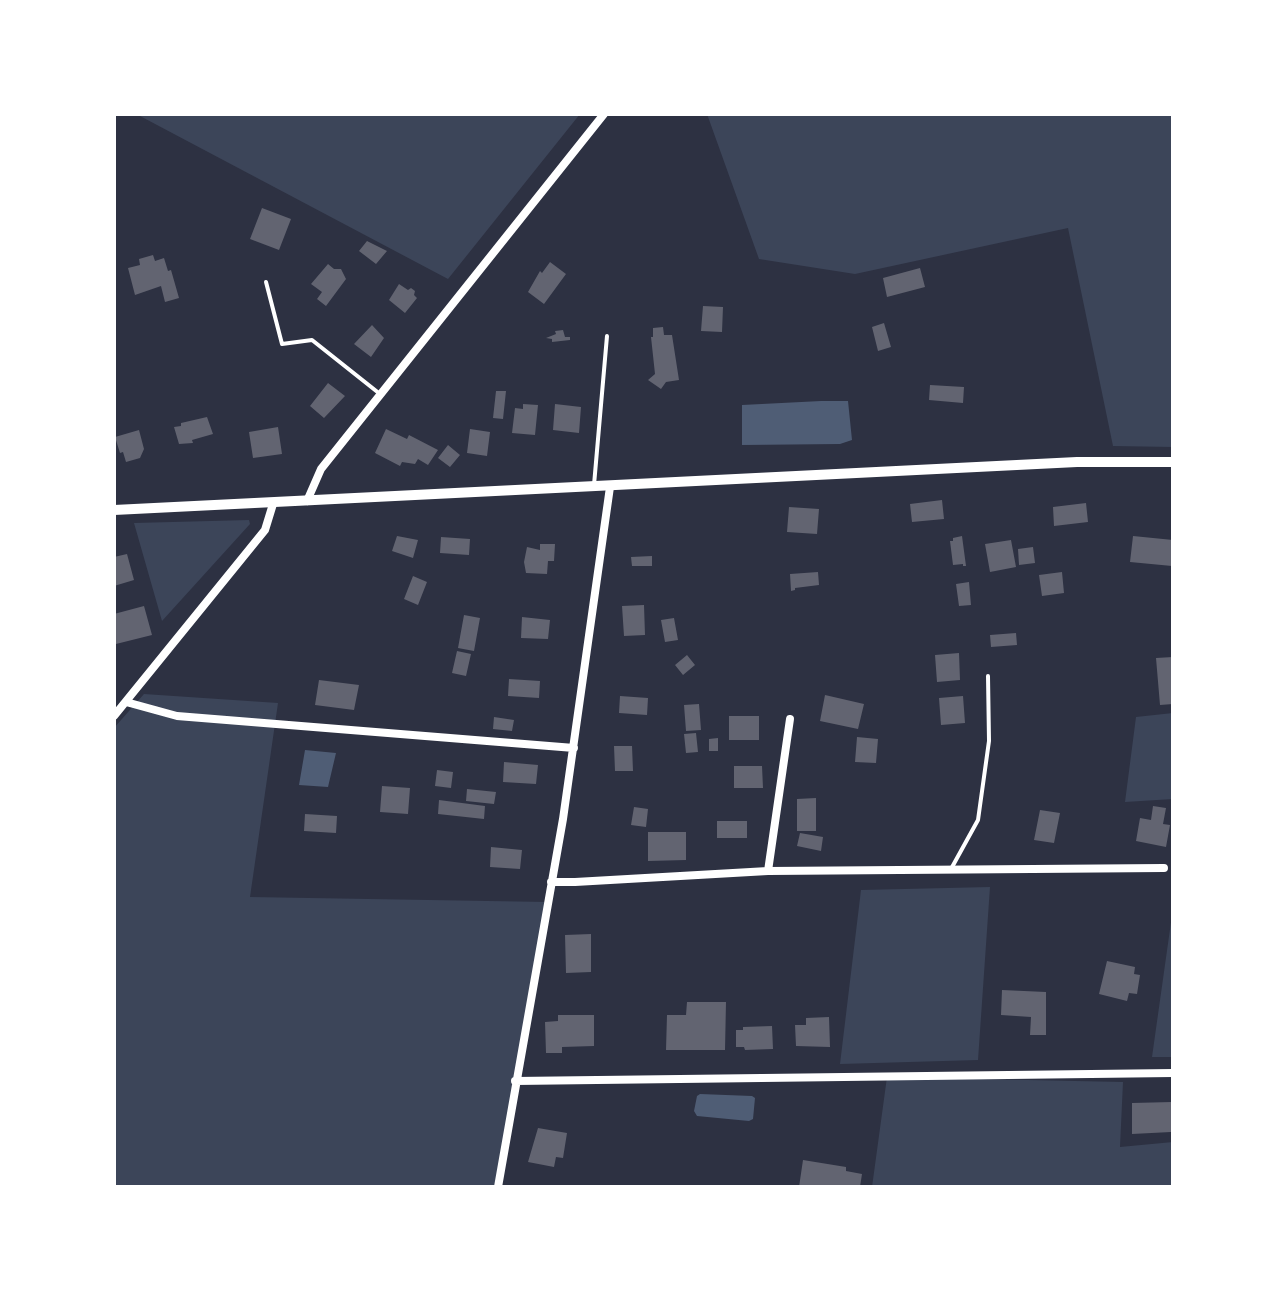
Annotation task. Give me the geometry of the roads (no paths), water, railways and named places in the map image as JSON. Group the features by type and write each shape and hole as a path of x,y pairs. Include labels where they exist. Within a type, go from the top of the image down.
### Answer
{"street":[{"path":"307,501 321,469 604,114"},
{"path":"114,510 1077,462 1173,462"},
{"path":"498,1187 574,748 610,487"},
{"path":"114,716 265,530 273,504"},
{"path":"126,702 177,716 574,748"},
{"path":"768,871 790,719"},
{"path":"551,882 768,871 1164,868"},
{"path":"515,1081 1173,1073"}],"lane":[{"path":"266,282 282,344 312,340 380,394"},
{"path":"593,488 607,336"},
{"path":"951,869 978,820 989,741 988,676"}]}
